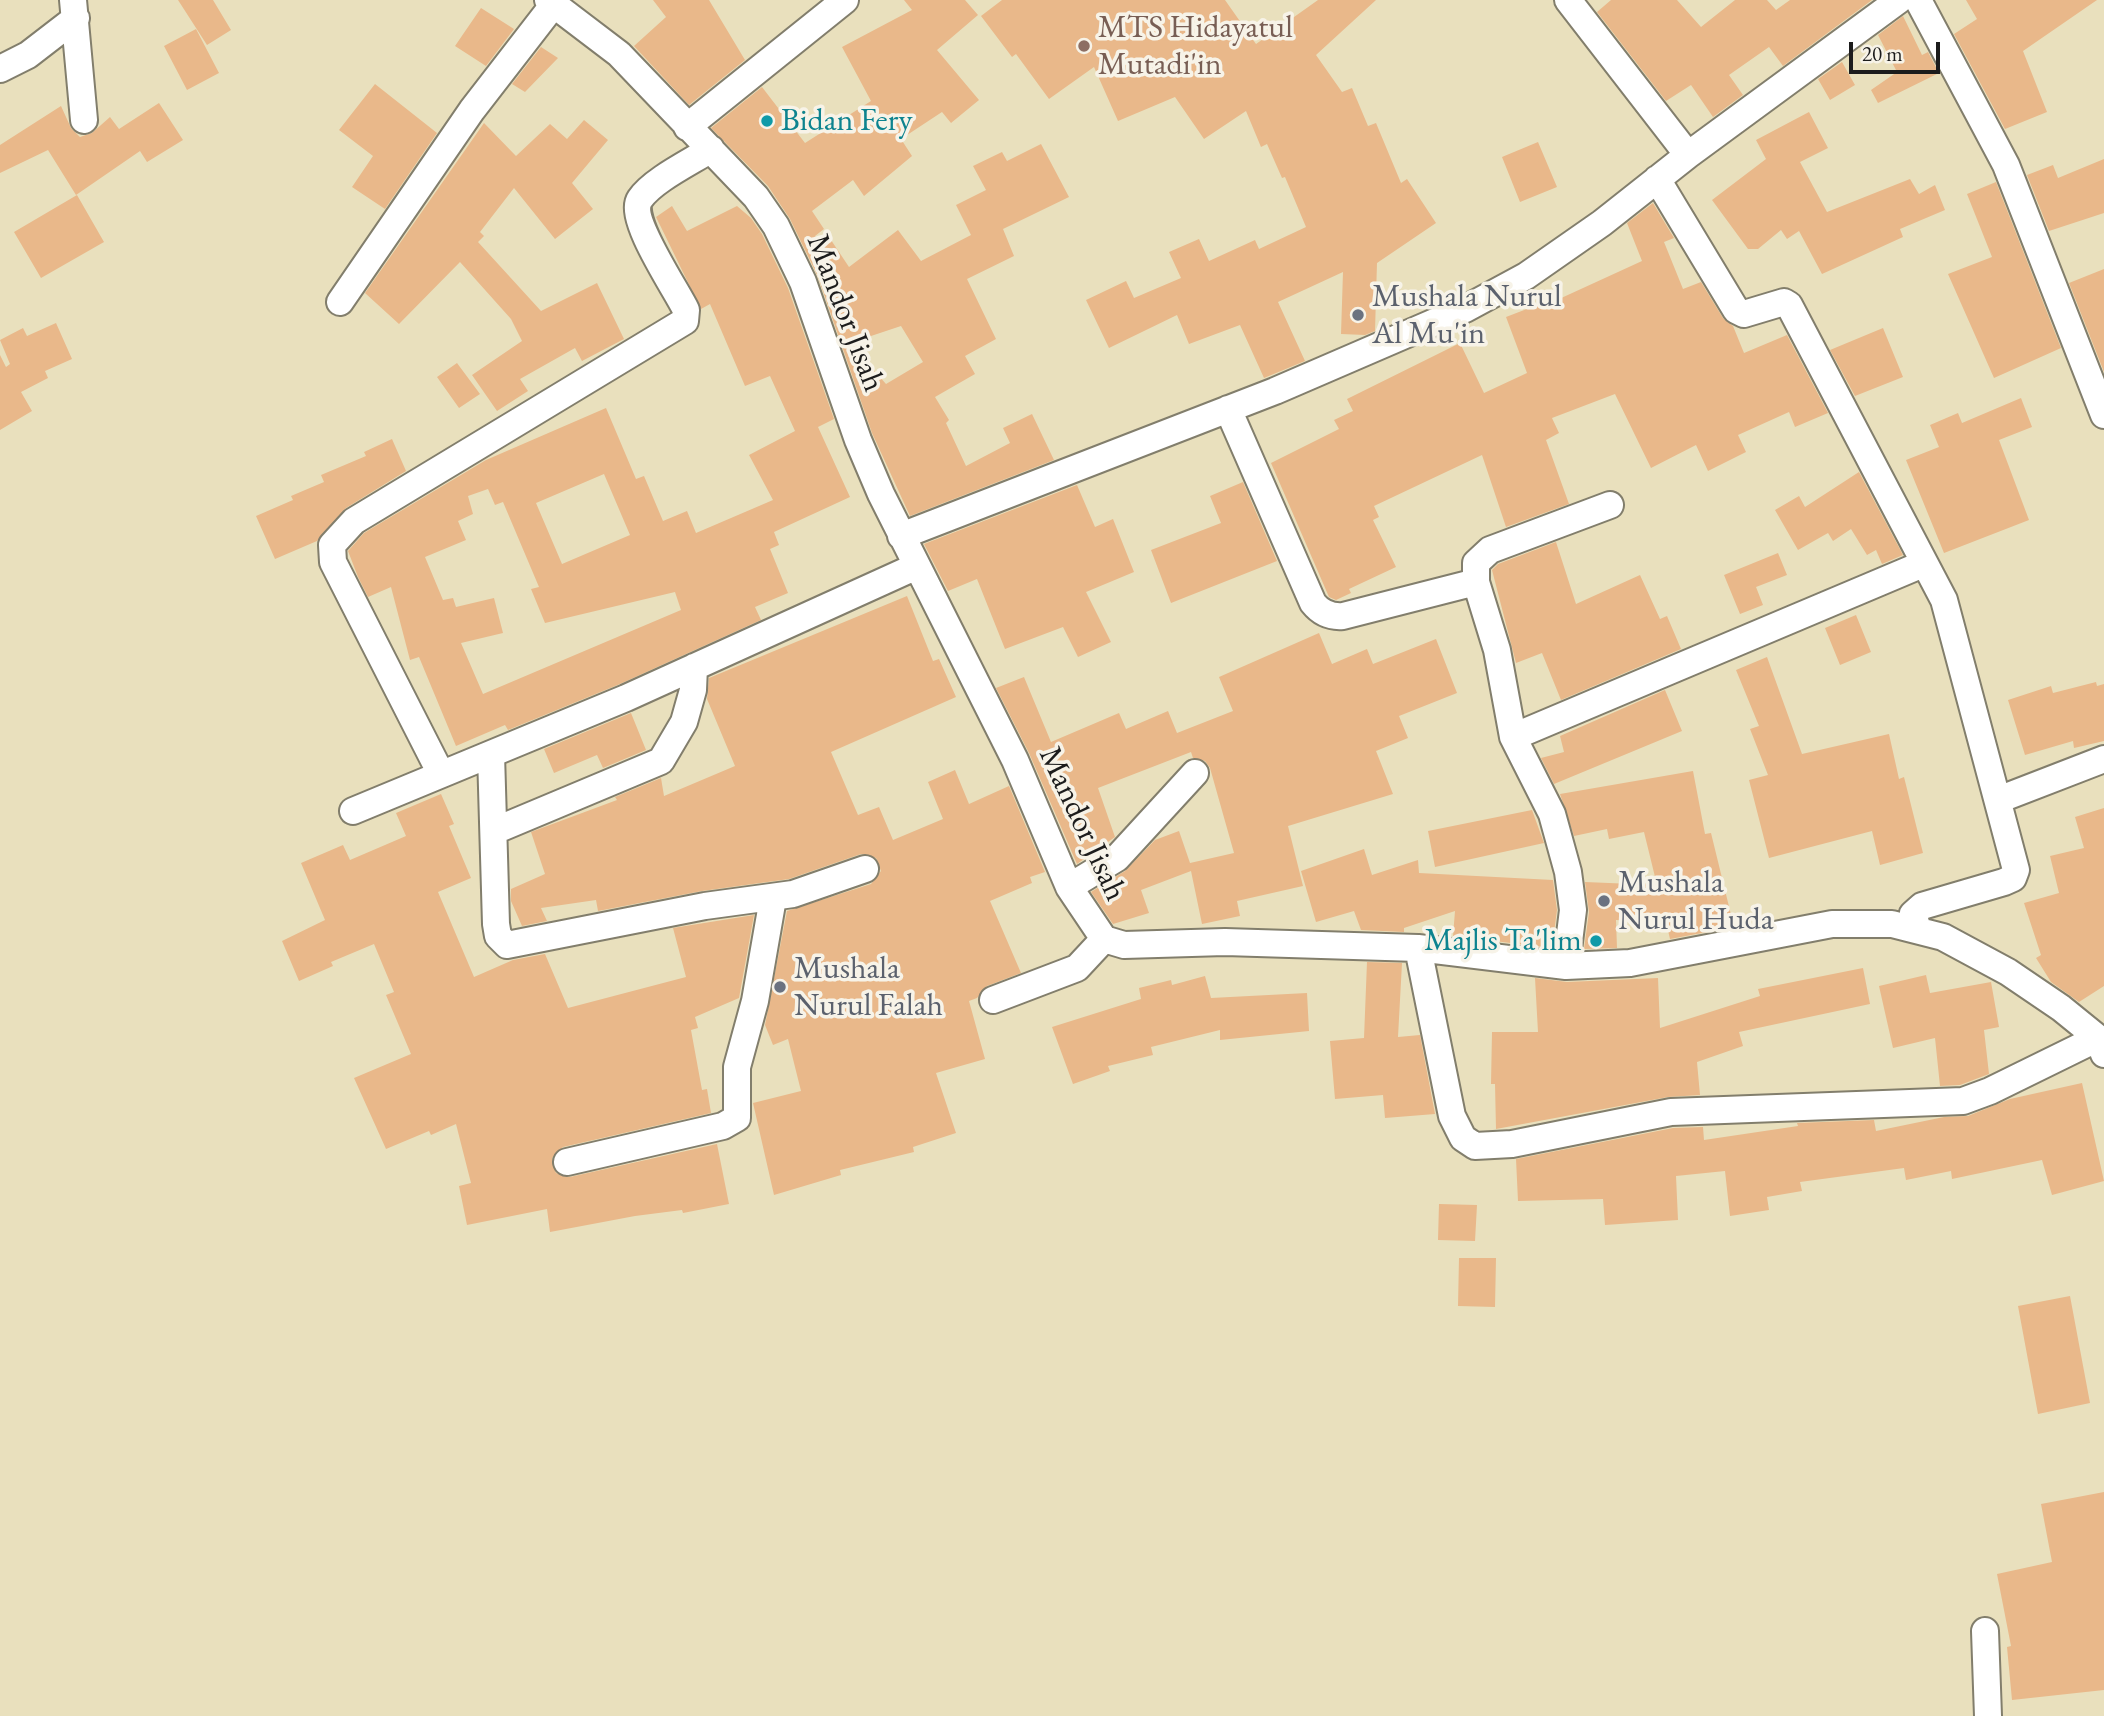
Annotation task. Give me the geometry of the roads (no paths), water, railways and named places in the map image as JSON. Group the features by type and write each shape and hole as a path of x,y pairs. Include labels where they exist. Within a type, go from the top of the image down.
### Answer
{"street":[{"path":"687,127 845,0"},
{"path":"1568,0 1688,155"},
{"path":"901,536 1228,409 1377,348 1490,296 1558,256 1688,155 1899,0"},
{"path":"1918,0 2006,165 2104,415"},
{"path":"340,302 472,110 551,2"},
{"name":"Mandor Jisah","path":"551,2 619,54 711,149 756,197 789,252 803,282 858,440 901,536 1015,760 1069,887 1104,939 1124,945 1224,942 1418,948 1566,967 1630,963 1832,924 1873,922 1918,929 1943,937 2008,972 2061,1008 2101,1046"},
{"path":"0,69 28,55 75,9"},
{"path":"75,9 84,120"},
{"path":"441,774 333,562 332,545 354,521 685,321 686,310 641,227 638,202 648,191 711,149"},
{"path":"1657,179 1736,310 1744,314 1784,302 1789,305 1944,600 2016,870 2013,878 1922,906 1913,914 1918,929"},
{"path":"1228,409 1313,603 1319,610 1330,615 1343,616 1476,582"},
{"path":"1566,967 1573,910 1569,872 1552,814 1513,737 1497,650 1476,582 1477,561 1490,550 1610,505"},
{"path":"1513,737 1923,564"},
{"path":"353,811 694,667 917,566"},
{"path":"494,831 661,761 684,722 693,690 694,667"},
{"path":"491,754 496,924 498,936 507,945 705,906 773,898 865,869"},
{"path":"1998,800 2104,759"},
{"path":"1069,887 1116,858 1195,773"},
{"path":"567,1162 723,1125 737,1118 737,1067 755,1001 773,898"},
{"path":"993,1000 1077,968 1104,939"},
{"path":"1418,948 1452,1116 1463,1138 1475,1146 1512,1144 1671,1112 1952,1102 1990,1091 2101,1046"},
{"path":"1984,1631 1988,1716"}],"place":[{"name":"MTS Hidayatul Mutadi'in","path":"1084,46"},
{"name":"Bidan Fery","path":"767,121"},
{"name":"Mushala Nurul Al Mu'in","path":"1358,315"},
{"name":"Mushala Nurul Huda","path":"1604,901"},
{"name":"Majlis Ta'lim","path":"1596,941"},
{"name":"Mushala Nurul Falah","path":"780,987"}]}
